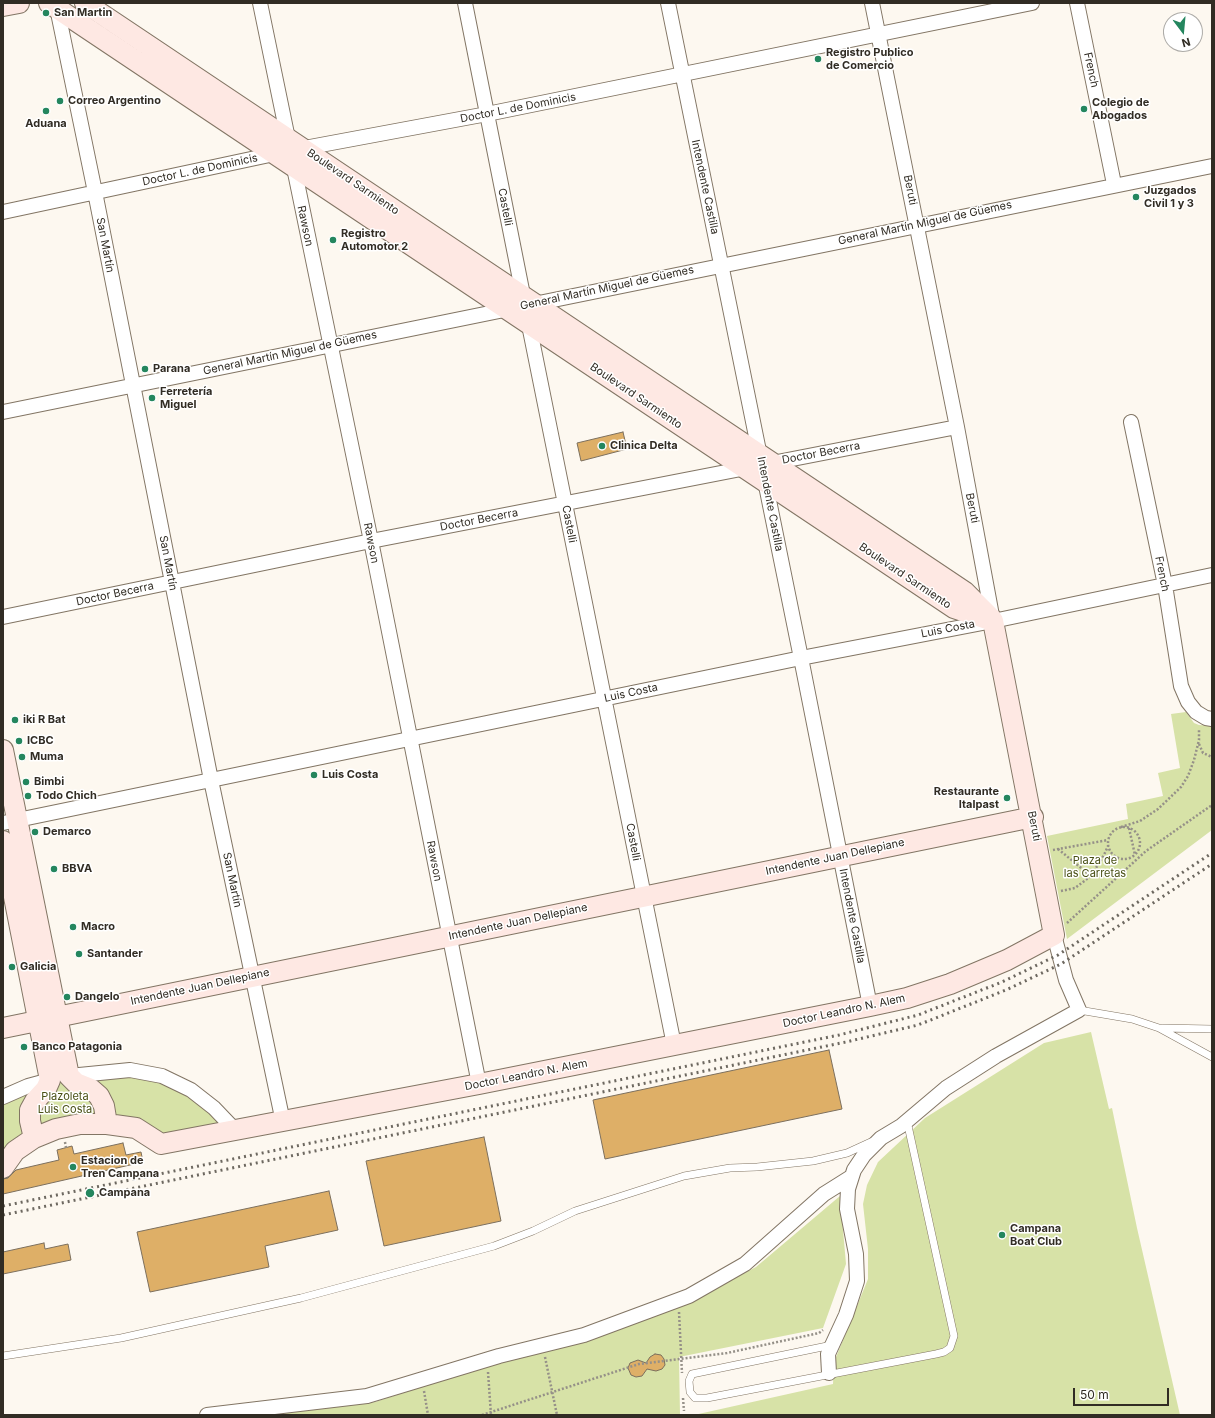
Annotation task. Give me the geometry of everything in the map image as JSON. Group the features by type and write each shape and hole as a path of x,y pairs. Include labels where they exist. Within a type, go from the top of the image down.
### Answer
{"street":[{"path":"3,6 19,3"},
{"name":"Boulevard Sarmiento","path":"85,3 290,152"},
{"name":"Rawson","path":"260,3 371,541 409,739 479,1084"},
{"name":"Castelli","path":"465,3 524,308 674,1045"},
{"name":"Intendente Castilla","path":"668,3 870,1006"},
{"name":"Beruti","path":"872,3 957,427 993,621 1033,817 1048,851 1047,893 1054,935 1066,980 1079,1010"},
{"name":"Doctor L. de Dominicis","path":"3,212 290,152 487,114 1032,3"},
{"name":"French","path":"1077,3 1114,184"},
{"name":"Boulevard Sarmiento","path":"54,5 290,152 761,466 954,608 993,621"},
{"name":"San Martín","path":"54,5 95,192 211,780 283,1122"},
{"name":"General Martín Miguel de Güemes","path":"3,412 330,345 524,308 721,265 1114,184 1212,166"},
{"name":"French","path":"1131,422 1165,585 1181,686 1188,702 1206,717"},
{"name":"Doctor Becerra","path":"3,617 371,541 957,427"},
{"name":"Luis Costa","path":"10,821 604,698 993,621 1212,575"},
{"path":"3,750 10,821 59,1078"},
{"name":"Intendente Juan Dellepiane","path":"3,1028 1033,817"},
{"path":"3,841 48,1019"},
{"name":"Doctor Leandro N. Alem","path":"3,1168 15,1151 34,1138 56,1129 80,1124 107,1124 136,1128 161,1144 479,1084 907,998 950,984 1007,960 1054,935"},
{"path":"829,1373 827,1366 828,1354 846,1315 857,1281 856,1254 847,1209 848,1189 851,1177 864,1155 881,1138 907,1121 946,1088 996,1056 1079,1010"},
{"path":"3,1097 28,1086 59,1078 130,1070 162,1076 191,1090 214,1108 234,1130"},
{"path":"59,1078 99,1096 104,1106 107,1124"},
{"path":"34,1138 30,1121 30,1110 35,1101 59,1078"},
{"path":"207,1415 367,1396 488,1359 584,1335 689,1296 745,1264 824,1194 851,1177"}],"lane":[{"path":"1079,1010 1132,1019 1159,1028 1212,1057"},
{"path":"1159,1028 1212,1030"},
{"path":"832,1345 692,1374 688,1381 690,1392 696,1398 706,1398 829,1373 936,1354 944,1352 954,1342 954,1336 907,1121"},
{"path":"3,1356 121,1338 301,1298 494,1246 533,1231 575,1211 684,1176 730,1168 757,1168 813,1161 846,1153 881,1138"}],"path":[{"path":"1121,827 1129,828 1135,832 1140,840 1138,850 1135,855 1126,859 1120,859 1111,853 1108,846 1108,840 1111,833 1121,827 1140,821 1158,809 1174,795 1188,776 1206,717"},
{"path":"1200,735 1200,749 1207,755 1212,756"},
{"path":"1054,935 1146,851 1212,805"},
{"path":"1129,828 1135,855"},
{"path":"1048,851 1108,840"},
{"path":"1047,893 1075,888 1091,876 1108,846"},
{"path":"1048,851 1091,876"},
{"path":"678,1300 682,1374"},
{"path":"482,1415 491,1414 639,1364 681,1360 727,1352 819,1333 823,1331 825,1326"},
{"path":"542,1345 557,1415"},
{"path":"488,1359 491,1414"},
{"path":"422,1380 428,1415"},
{"path":"683,1396 684,1411"}],"green space":[{"name":"Plaza de las Carretas","path":"1186,712 1194,723 1212,726 1212,830 1067,939 1047,836 1128,819 1126,804 1163,796 1158,773 1180,768 1171,714"},
{"name":"Campana Boat Club","path":"1091,1032 1109,1109 1112,1108 1137,1228 1180,1415 694,1415 833,1384 834,1362 868,1279 868,1249 863,1204 867,1185 878,1162 925,1118 1044,1043"},
{"name":"Plazoleta Luis Costa","path":"69,1076 162,1076 235,1130 161,1144 136,1128 56,1129 3,1168 3,1097 28,1086"},
{"path":"840,1196 846,1264 823,1328 679,1357 680,1415 272,1415 375,1402 499,1362 586,1340 680,1307 756,1267"}],"building":[{"name":"Clinica Delta","path":"623,432 627,449 581,461 577,443"},
{"path":"829,1050 842,1109 605,1159 593,1100"},
{"path":"484,1137 501,1221 384,1246 366,1161"},
{"name":"Estacion de Tren Campana","path":"123,1143 126,1155 141,1152 143,1162 3,1194 3,1179 8,1178 16,1170 59,1160 57,1150 72,1146 74,1154"},
{"path":"329,1191 338,1230 265,1246 269,1267 150,1292 137,1232"},
{"path":"44,1243 45,1249 68,1244 71,1260 3,1274 3,1252"},
{"path":"655,1354 661,1355 664,1359 665,1365 662,1369 656,1371 647,1369 642,1376 636,1377 631,1375 628,1368 630,1363 638,1360 646,1363 650,1357"}],"railway":[{"path":"3,1206 839,1035 918,1015 1002,982 1058,955 1212,853"},
{"path":"3,1215 846,1042 918,1025 1006,990 1061,964 1212,864"}],"place":[{"name":"San Martin","path":"46,13"},
{"name":"Registro Publico de Comercio","path":"818,59"},
{"name":"Correo Argentino","path":"60,101"},
{"name":"Colegio de Abogados","path":"1084,109"},
{"name":"Aduana","path":"46,111"},
{"name":"Juzgados Civil 1 y 3","path":"1136,197"},
{"name":"Registro Automotor 2","path":"333,240"},
{"name":"Parana","path":"145,369"},
{"name":"Ferretería Miguel","path":"152,398"},
{"name":"Clinica Delta","path":"602,446"},
{"name":"iki R Bat","path":"15,720"},
{"name":"ICBC","path":"19,741"},
{"name":"Muma","path":"22,757"},
{"name":"Luis Costa","path":"314,775"},
{"name":"Bimbi","path":"26,782"},
{"name":"Todo Chich","path":"28,796"},
{"name":"Restaurante Italpast","path":"1007,798"},
{"name":"Demarco","path":"35,832"},
{"name":"BBVA","path":"54,869"},
{"name":"Macro","path":"73,927"},
{"name":"Santander","path":"79,954"},
{"name":"Galicia","path":"12,967"},
{"name":"Dangelo","path":"67,997"},
{"name":"Banco Patagonia","path":"24,1047"},
{"name":"Estacion de Tren Campana","path":"73,1167"},
{"name":"Campana","path":"90,1193"},
{"name":"Campana Boat Club","path":"1002,1235"}]}
